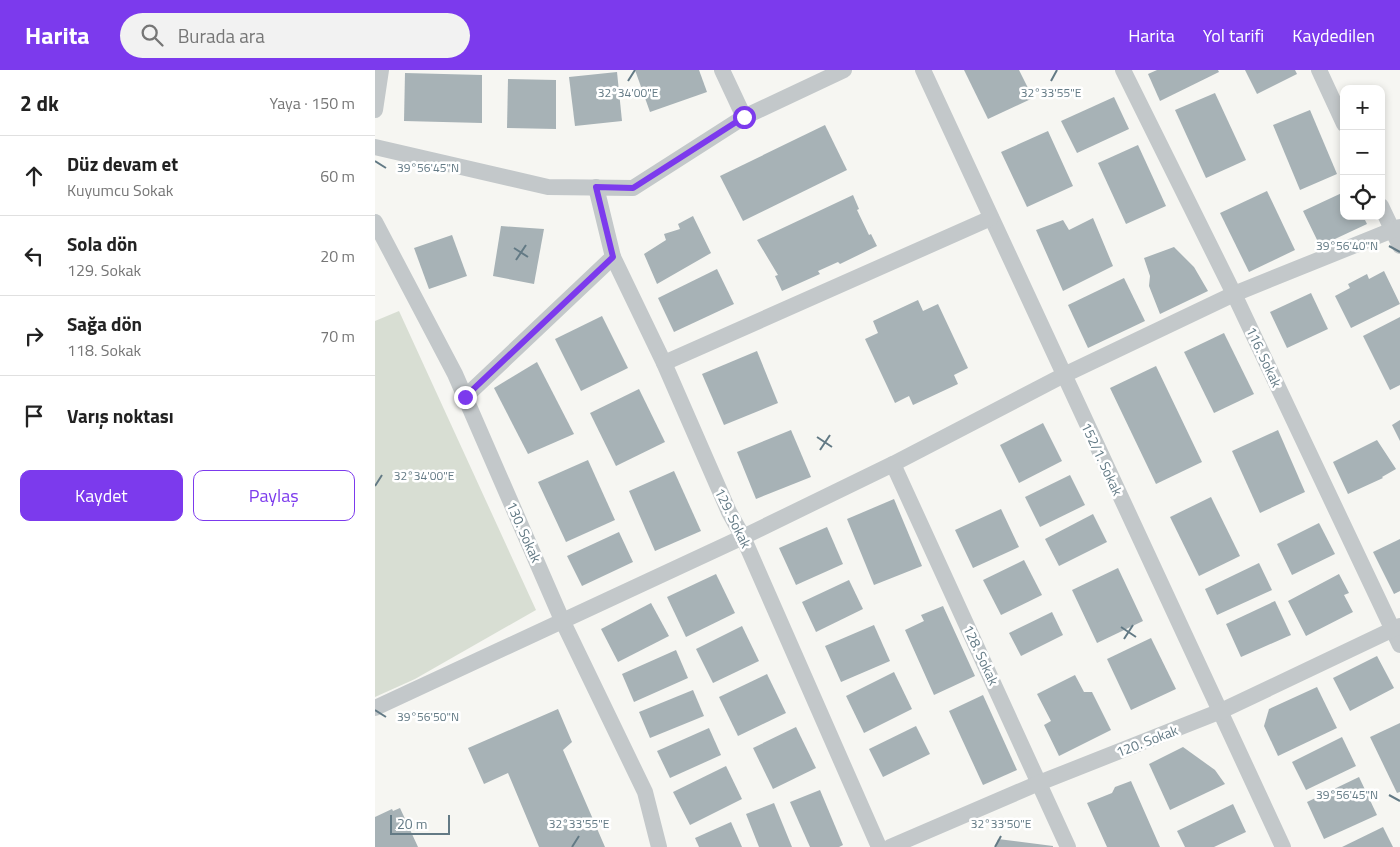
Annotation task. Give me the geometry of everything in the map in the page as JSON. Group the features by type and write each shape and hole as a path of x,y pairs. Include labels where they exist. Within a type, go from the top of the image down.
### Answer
{"street":[{"path":"375,110 381,70"},
{"path":"722,70 744,117"},
{"path":"375,147 548,187 633,188 744,117 844,70"},
{"name":"152/1. Sokak","path":"923,70 1283,847"},
{"name":"116. Sokak","path":"1123,70 1396,627 1400,645"},
{"path":"1319,70 1340,115"},
{"name":"129. Sokak","path":"596,187 613,257 663,363 729,512 743,536 879,847"},
{"path":"1385,212 1396,229 1400,246"},
{"path":"663,363 991,218"},
{"name":"130. Sokak","path":"375,222 465,397 563,620 645,792 659,847"},
{"path":"375,708 893,464 1064,375 1234,294 1396,229"},
{"path":"465,397 613,257"},
{"name":"128. Sokak","path":"893,464 1068,847"},
{"name":"120. Sokak","path":"890,847 1039,783 1221,711 1396,627"}],"shaded area":[{"path":"399,311 536,610 415,679 375,697 375,321"}],"building":[{"path":"635,70 699,70 707,92 650,112"},
{"path":"964,70 1019,70 1033,98 988,119"},
{"path":"1157,70 1218,70 1219,72 1160,101 1148,74"},
{"path":"1245,70 1295,70 1297,74 1257,94"},
{"path":"617,72 622,121 575,126 569,77"},
{"path":"405,73 482,75 482,123 404,121"},
{"path":"508,79 556,80 556,129 507,128"},
{"path":"1215,93 1246,160 1206,178 1175,110"},
{"path":"1114,97 1129,129 1077,153 1061,121"},
{"path":"1310,110 1337,174 1300,190 1273,125"},
{"path":"825,125 847,170 743,221 720,176"},
{"path":"1048,131 1073,186 1027,207 1001,152"},
{"path":"1138,145 1166,206 1126,224 1098,163"},
{"path":"1267,191 1295,250 1249,272 1220,213"},
{"path":"1340,194 1340,220 1365,220 1367,224 1320,246 1303,211"},
{"path":"853,195 859,209 857,210 869,235 871,234 877,246 840,264 838,262 818,271 820,274 782,291 775,276 778,275 757,240"},
{"path":"693,216 711,253 657,284 644,254 666,240 664,234 680,229 678,224"},
{"path":"1093,218 1113,266 1063,291 1036,230 1063,220 1069,230"},
{"path":"501,226 544,229 534,284 493,276"},
{"path":"452,235 467,276 429,289 414,248"},
{"path":"1174,247 1194,267 1208,291 1160,314 1149,286 1150,276 1144,258"},
{"path":"717,269 734,304 674,332 658,298"},
{"path":"1384,271 1400,304 1351,328 1335,296 1350,288 1348,284 1367,274 1369,279"},
{"path":"1124,278 1145,321 1088,348 1068,305"},
{"path":"1311,293 1328,329 1287,348 1270,312"},
{"path":"918,300 923,311 938,304 968,368 954,375 958,384 913,405 909,396 895,403 865,339 878,333 873,321"},
{"path":"602,316 628,368 581,391 555,339"},
{"path":"1400,317 1400,385 1390,390 1363,336"},
{"path":"1224,333 1254,394 1214,413 1184,352"},
{"path":"757,351 778,403 724,425 702,374"},
{"path":"537,362 574,434 528,454 494,388"},
{"path":"1156,366 1202,462 1156,484 1110,388"},
{"path":"639,389 665,442 616,466 590,413"},
{"path":"1400,420 1400,441 1392,425"},
{"path":"1043,423 1062,461 1019,483 1000,445"},
{"path":"791,430 811,477 756,499 737,452"},
{"path":"1278,430 1305,492 1260,513 1232,451"},
{"path":"1377,440 1396,469 1383,478 1348,494 1333,462"},
{"path":"588,460 615,520 566,542 538,482"},
{"path":"674,471 701,531 655,551 629,491"},
{"path":"1070,475 1085,505 1040,527 1025,497"},
{"path":"1211,497 1240,556 1199,576 1170,517"},
{"path":"894,499 922,566 874,585 847,519"},
{"path":"1001,509 1019,547 973,568 955,530"},
{"path":"1093,514 1107,542 1059,566 1045,539"},
{"path":"1319,523 1335,554 1292,575 1277,544"},
{"path":"827,527 843,564 796,585 779,548"},
{"path":"619,532 633,562 582,586 567,556"},
{"path":"1400,539 1400,591 1394,594 1373,552"},
{"path":"1024,560 1042,595 1001,615 983,580"},
{"path":"1259,563 1272,590 1217,615 1205,589"},
{"path":"1118,568 1143,621 1097,643 1072,590"},
{"path":"716,574 735,613 686,637 667,597"},
{"path":"1339,574 1349,593 1344,595 1353,612 1306,636 1288,601"},
{"path":"849,580 863,609 816,632 802,602"},
{"path":"1275,601 1291,635 1241,657 1226,624"},
{"path":"651,603 669,636 618,662 601,629"},
{"path":"943,606 975,676 934,695 905,630 924,621 921,615"},
{"path":"1052,612 1063,635 1021,656 1009,633"},
{"path":"874,625 890,661 841,682 825,646"},
{"path":"742,626 759,661 713,683 696,649"},
{"path":"1151,638 1176,689 1131,710 1107,659"},
{"path":"676,650 688,678 634,702 622,674"},
{"path":"1377,656 1394,688 1350,711 1333,678"},
{"path":"894,672 912,709 864,733 846,696"},
{"path":"767,674 786,713 738,736 719,697"},
{"path":"1075,675 1084,692 1092,692 1111,730 1059,756 1044,725 1051,721 1037,694"},
{"path":"1317,687 1337,728 1278,756 1264,726 1269,709"},
{"path":"693,690 704,716 650,738 639,712"},
{"path":"983,695 1017,770 983,785 949,711"},
{"path":"558,709 572,742 563,750 605,847 539,847 508,773 484,784 468,748"},
{"path":"1400,723 1400,792 1397,793 1370,737"},
{"path":"916,726 930,754 883,777 869,749"},
{"path":"796,727 816,768 773,789 753,748"},
{"path":"709,728 721,755 670,778 657,751"},
{"path":"1342,737 1356,766 1306,790 1292,762"},
{"path":"1183,747 1215,770 1225,784 1170,810 1149,764"},
{"path":"726,766 742,799 690,825 673,792"},
{"path":"1359,777 1377,815 1324,839 1307,802"},
{"path":"1131,781 1160,847 1107,847 1087,803 1112,793 1115,787"},
{"path":"820,790 843,845 839,847 810,847 790,802"},
{"path":"774,803 792,847 759,847 746,814"},
{"path":"1233,804 1246,832 1214,847 1185,847 1177,831"},
{"path":"400,808 418,847 375,847 375,817 392,809 393,811"},
{"path":"731,822 742,847 699,847 695,838"},
{"path":"1383,827 1393,847 1342,847"},
{"path":"998,839 1053,846 1053,847 996,847"}],"route":[{"path":"465,397 613,257 596,187 633,188 744,117"}]}
